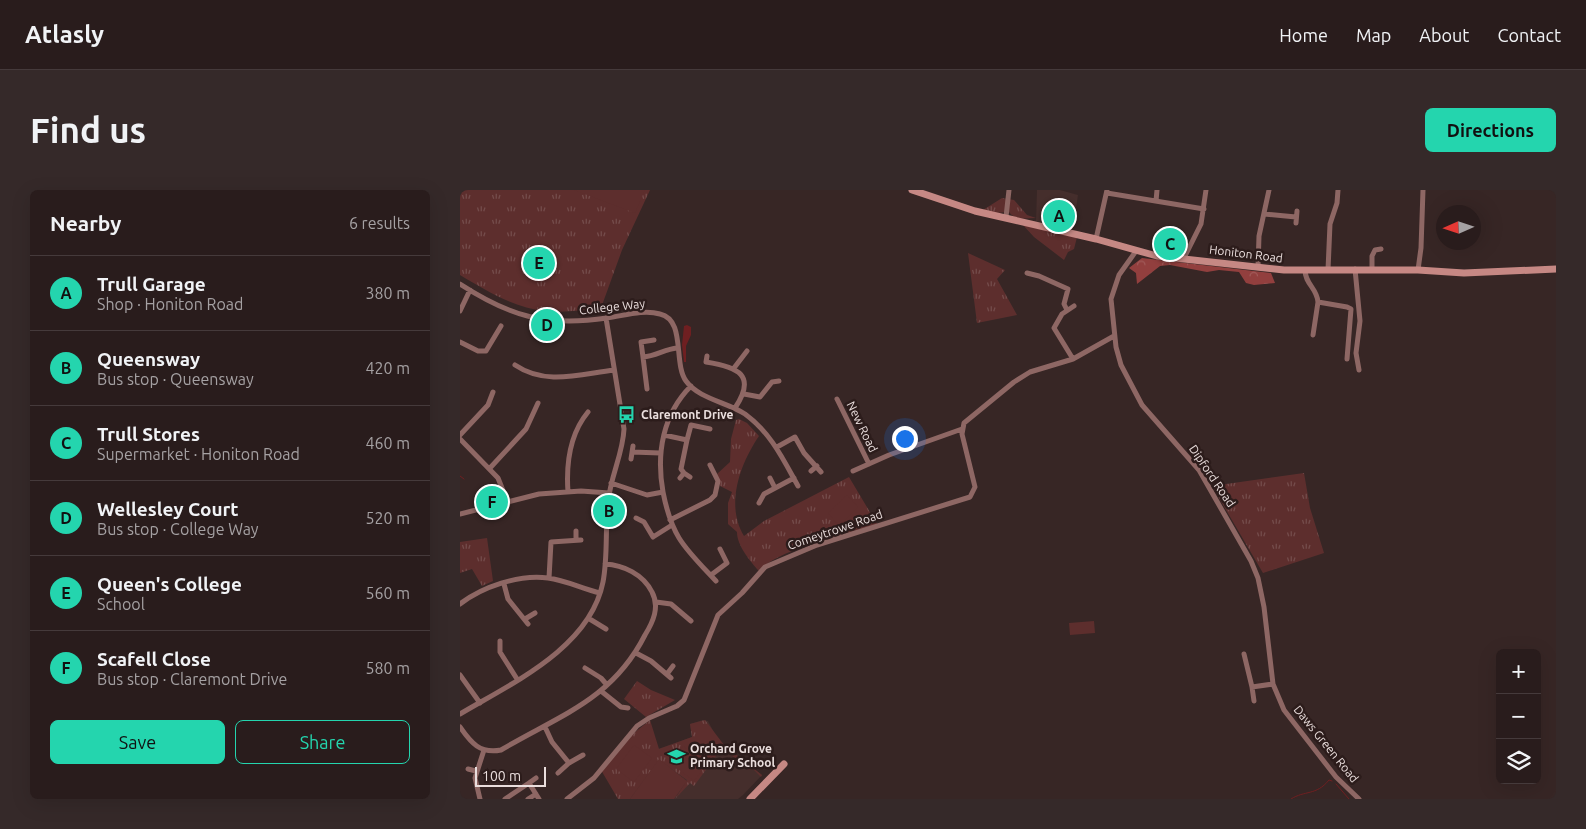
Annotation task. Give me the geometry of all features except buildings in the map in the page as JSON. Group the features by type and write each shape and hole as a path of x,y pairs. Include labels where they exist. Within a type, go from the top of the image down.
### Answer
{"street":[{"name":"Honiton Road","path":"912,190 949,204 1096,239 1136,251 1184,258 1258,267 1305,270 1372,269 1464,273 1556,269"},
{"path":"1006,217 1009,190"},
{"path":"1156,201 1157,190"},
{"path":"1184,258 1201,224 1206,190"},
{"path":"1258,267 1259,236 1269,190"},
{"path":"1328,270 1330,224 1337,203 1338,190"},
{"path":"1418,270 1422,190"},
{"path":"1096,239 1107,191 1204,209"},
{"path":"1264,214 1296,217"},
{"path":"1372,269 1372,256 1379,247"},
{"name":"Dipford Road","path":"1136,251 1119,275 1113,292 1111,307 1114,336 1121,365 1142,405 1199,470 1251,561 1258,578 1264,607 1273,684 1279,700"},
{"path":"1351,366 1358,367 1356,353 1360,321 1355,269"},
{"path":"1305,270 1306,280 1316,291 1318,302 1314,335"},
{"path":"1027,273 1069,287 1064,304 1067,310"},
{"name":"College Way","path":"460,284 523,316 548,321 576,322 648,313 663,315 669,318 674,328 680,368 691,386"},
{"path":"460,312 470,290"},
{"path":"1318,302 1347,306 1350,309 1347,359"},
{"path":"1073,359 1054,328 1067,310 1074,306"},
{"path":"460,714 560,651 580,630 600,593 609,493 622,446 624,429 606,318"},
{"path":"460,342 478,351 486,351 501,326"},
{"path":"498,332 504,336"},
{"path":"962,429 968,419 1014,382 1030,372 1073,359 1114,336"},
{"path":"647,389 639,342 654,340"},
{"path":"643,357 664,349 677,348"},
{"path":"734,368 746,351"},
{"path":"705,368 707,359 734,368 740,373 744,381 744,394 735,408"},
{"path":"515,365 541,376 556,378 614,370"},
{"path":"744,394 760,397 771,380 779,381"},
{"path":"716,580 685,549 671,522 660,473 660,453 674,406 691,386 735,408 763,430 777,447 798,486"},
{"path":"460,435 482,412 488,397 493,392"},
{"name":"New Road","path":"837,399 869,464"},
{"path":"490,468 526,429 537,406 530,408"},
{"path":"568,492 568,455 582,415 588,412"},
{"path":"690,477 682,475 681,469 688,424 710,429"},
{"name":"New Road","path":"853,471 962,429"},
{"name":"Comeytrowe Road","path":"567,799 594,778 637,726 649,718 677,706 684,700 718,615 742,593 765,567 817,545 966,499 973,494 974,480 962,429"},
{"path":"777,447 793,434 804,453 822,472"},
{"path":"664,435 687,440"},
{"path":"460,439 490,468 500,482 508,503"},
{"path":"631,459 632,449 660,453"},
{"path":"636,518 644,522 654,539 671,522 708,504 715,495 718,484 716,470 710,466"},
{"path":"811,471 817,466"},
{"path":"770,478 775,488"},
{"path":"759,503 761,494 794,478"},
{"path":"611,483 647,495 663,492"},
{"path":"460,514 539,494 568,492 609,493"},
{"path":"549,578 548,542 578,540 576,531"},
{"path":"711,575 729,566 720,549"},
{"path":"460,727 471,743 484,750 501,750 582,706 607,685 636,653 653,619 656,602 649,587 633,573 621,566 604,564"},
{"path":"460,604 481,592 504,584 533,578 549,578 600,593"},
{"path":"504,584 508,599 526,622 535,613"},
{"path":"656,602 671,604 691,621"},
{"path":"682,621 686,616"},
{"path":"588,618 606,629"},
{"path":"500,641 500,652 517,679"},
{"path":"636,653 669,676 673,666"},
{"path":"1244,654 1254,700"},
{"path":"585,668 607,685"},
{"path":"588,678 591,672"},
{"path":"460,675 480,703"},
{"path":"1252,687 1273,684"},
{"path":"601,690 621,707 628,708"},
{"name":"Daws Green Road","path":"1279,700 1284,710 1336,777 1359,799"},
{"path":"546,727 552,742 569,763"},
{"path":"480,799 475,784 476,771 484,750"},
{"path":"558,773 569,763 583,755"},
{"path":"750,799 784,764"},
{"path":"468,769 476,771"},
{"path":"505,799 536,778"},
{"path":"528,799 537,796 529,783"}],"shaded area":[{"path":"1037,190 1060,190 1078,195 1073,229 1036,221"},
{"path":"684,326 691,327 691,335 686,346 686,362 684,362 682,345"},
{"name":"Orchard Grove Primary School","path":"703,720 708,721 716,736 724,745 762,775 743,795 738,799 618,799 658,749 692,737 690,724"}],"green space":[{"path":"460,190 650,190 622,250 601,308 560,312 534,309 512,303 460,275"},
{"path":"574,190 645,190 635,213"},
{"path":"1002,198 1014,200 1027,215 1036,218 1018,218 1009,212 995,213 983,210"},
{"path":"1023,225 1077,237 1074,249 1068,252 1064,260 1034,237"},
{"path":"968,253 1005,270 997,279 1017,315 977,323"},
{"path":"1142,258 1271,273 1275,283 1254,285 1246,283 1239,272 1219,270 1207,272 1170,265 1160,266 1137,284 1136,273 1129,268"},
{"path":"739,419 747,423 759,436 746,459 737,485 735,498 738,524 744,536 764,521 849,477 877,524 797,549 768,563 759,571 741,547 737,532 728,524 728,503 732,492 720,486 717,474 730,462 731,439 736,420"},
{"path":"1304,473 1310,508 1324,553 1263,573 1212,486"},
{"path":"847,495 858,507 839,526 828,513"},
{"path":"487,538 493,581 482,586 472,569 460,573 460,542"},
{"path":"1094,621 1095,633 1070,635 1069,623"},
{"path":"637,681 651,690 675,700 646,717 624,699"},
{"path":"650,720 659,749 692,737 690,724 705,720 724,745 694,786 690,783 675,799 687,780 659,760 630,799 618,799 601,770 629,737"},
{"path":"634,745 652,758 634,782 616,769"},
{"path":"724,745 762,775 761,777 753,769 748,770 722,747"},
{"path":"683,746 707,764 694,781 670,763"},
{"path":"659,759 687,781 674,799 630,799"}],"waterway":[{"path":"460,476 464,479"},
{"path":"1291,799 1315,791 1329,780 1332,781"},
{"path":"1336,784 1349,799"}],"place":[{"name":"Trull Garage","path":"1059,216"},
{"name":"Trull Stores","path":"1170,244"},
{"name":"Queen's College","path":"539,263"},
{"name":"Wellesley Court","path":"547,325"},
{"name":"Claremont Drive","path":"627,415"},
{"name":"Scafell Close","path":"492,502"},
{"name":"Queensway","path":"609,511"},
{"name":"Orchard Grove Primary School","path":"676,756"}]}
